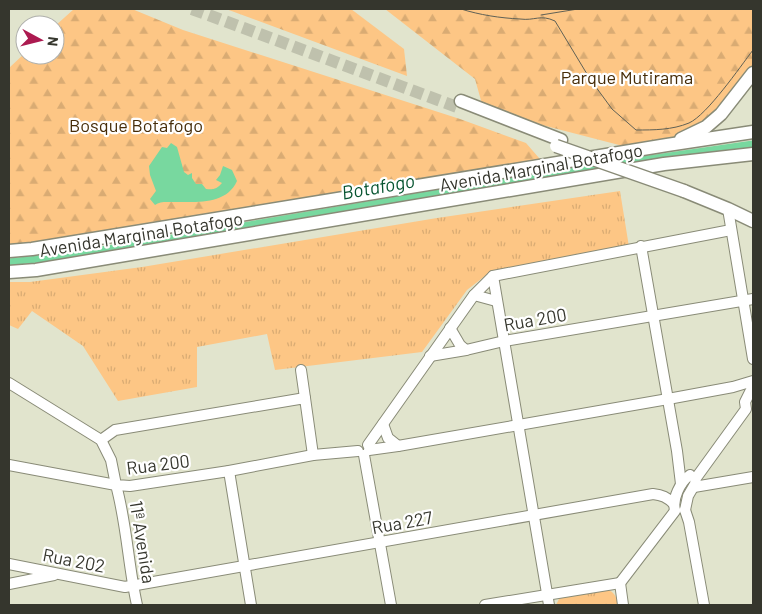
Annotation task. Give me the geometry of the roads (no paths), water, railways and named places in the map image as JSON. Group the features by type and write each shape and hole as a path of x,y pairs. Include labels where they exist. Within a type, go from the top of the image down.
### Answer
{"main road":[{"path":"667,145 706,127 720,114 753,73"},
{"path":"459,104 753,215"},
{"name":"Avenida Marginal Botafogo","path":"9,251 32,249 753,132"},
{"name":"Avenida Marginal Botafogo","path":"9,272 36,270 664,164 753,154"},
{"path":"732,157 753,163"},
{"path":"686,189 753,221"}],"street":[{"path":"728,208 731,230 749,300 753,359"},
{"path":"391,605 365,450 474,295 493,276 731,230"},
{"path":"641,246 677,451 681,484 678,508 689,522 704,605"},
{"path":"493,276 534,516 551,599"},
{"path":"474,295 496,301"},
{"name":"Rua 200","path":"430,356 504,341 749,300"},
{"path":"450,328 460,345 466,350"},
{"path":"300,370 313,455"},
{"name":"Rua 200","path":"101,440 111,460 116,485 130,486 229,471 313,455 398,446 518,426 668,400 753,381"},
{"path":"9,384 101,440 115,430 305,398"},
{"path":"747,398 753,386"},
{"path":"485,605 551,599 620,583 688,496 693,480 750,409 747,398 733,387"},
{"path":"383,424 388,438 398,446"},
{"path":"677,451 684,468 693,480"},
{"path":"9,464 116,485"},
{"path":"229,471 251,605"},
{"path":"681,484 693,480 753,477"},
{"name":"11ª Avenida","path":"116,485 124,512 132,585 137,605"},
{"name":"Rua 227","path":"132,585 244,567 653,494 667,497 678,508"},
{"path":"667,522 689,522"},
{"name":"Rua 202","path":"9,564 125,587 132,585"},
{"path":"22,582 26,568"},
{"path":"9,584 57,574"},
{"path":"620,583 623,605"}],"waterway":[{"name":"Botafogo","path":"614,164 753,144"},
{"name":"Botafogo","path":"9,262 66,256 603,165"}],"tunnel":[{"path":"192,9 457,107"}],"tram line":[{"path":"461,9 498,17 545,18 555,21 590,79 612,109 636,130 656,130 689,123 705,111 753,50"},
{"path":"541,15 578,9"}],"park label":[{"name":"Parque Mutirama","path":"627,77"},
{"name":"Bosque Botafogo","path":"136,125"}]}
